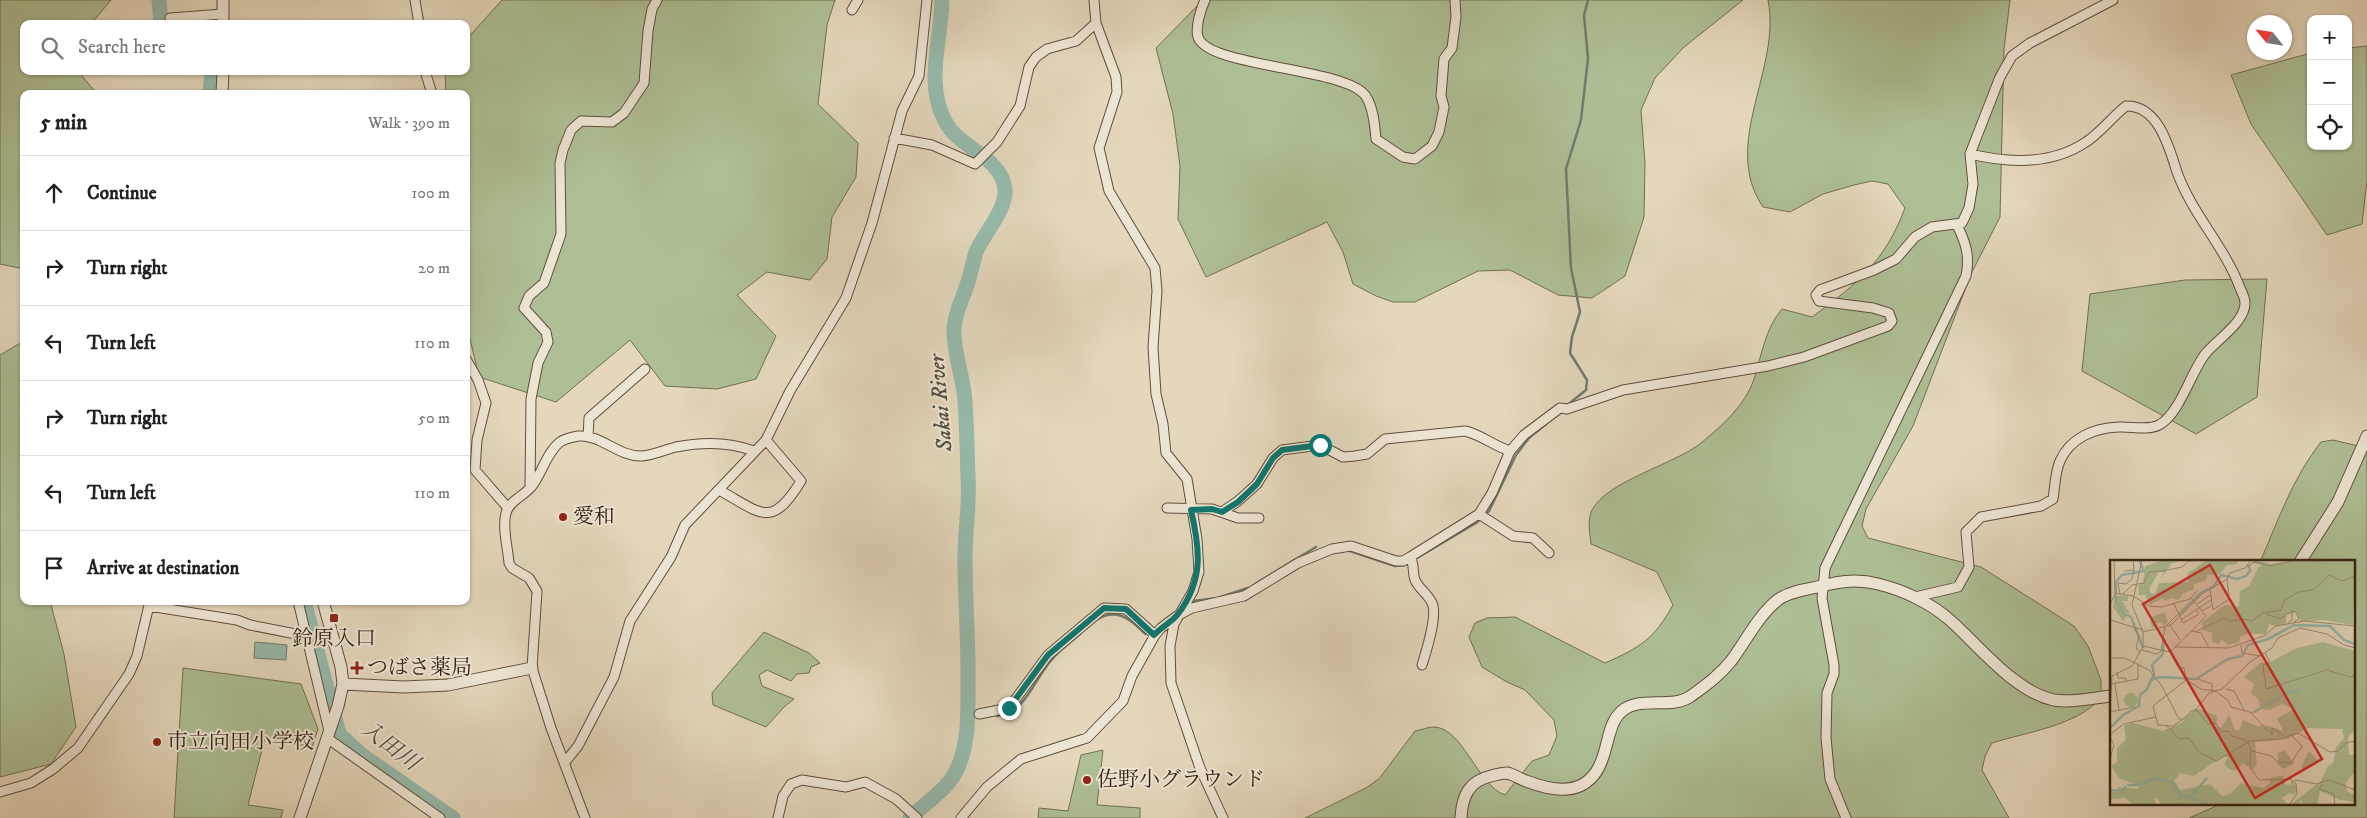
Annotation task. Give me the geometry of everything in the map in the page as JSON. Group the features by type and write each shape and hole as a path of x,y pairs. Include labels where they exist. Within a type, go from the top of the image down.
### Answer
{"street":[{"path":"170,18 223,19 223,0"},
{"path":"415,0 418,20"},
{"path":"530,488 531,398 538,363 548,342 546,332 524,308 529,296 544,283 561,234 560,163 562,150 570,130 581,121 612,122 624,113 644,83 648,31 652,9 657,0"},
{"path":"852,10 858,0"},
{"path":"565,762 578,746 614,677 630,621 671,557 685,525 766,440 790,391 846,298 872,223 902,111 919,76 927,0"},
{"path":"1094,0 1096,23 1116,78 1117,92 1099,148 1109,191 1155,268 1157,291 1152,347 1156,394 1163,424 1166,453 1187,479 1197,539 1199,572 1193,591 1177,616 1170,646 1171,683 1200,768 1223,818"},
{"path":"1205,0 1200,10 1198,36 1202,43 1220,54 1232,58 1305,71 1342,82 1363,93 1373,115 1376,139 1404,157 1415,159 1432,146 1438,132 1444,107 1441,96 1444,59 1452,48 1456,17 1455,0"},
{"path":"962,818 987,787 1021,759 1087,738 1122,701 1132,676 1154,635 1177,616 1192,608 1244,596 1298,563 1332,550 1351,546 1396,560 1412,560 1482,516 1510,451 1524,435 1564,408 1623,390 1768,366 1795,359 1888,326 1892,320 1889,313 1873,308 1820,301 1816,295 1820,290 1874,270 1896,259 1915,237 1932,227 1957,225 1966,217 1973,184 1970,154 2000,77 2012,56 2030,43 2113,0"},
{"path":"894,138 932,145 975,164 997,142 1020,106 1029,67 1036,57 1047,49 1076,41 1096,23"},
{"path":"222,90 223,75"},
{"path":"426,75 431,90"},
{"path":"1915,598 1958,587 1969,567 1966,532 1981,517 2041,506 2053,499 2059,462 2069,446 2089,432 2117,427 2139,428 2158,425 2169,418 2205,354 2241,316 2245,302 2237,278 2180,180 2168,144 2151,115 2143,109 2126,106 2086,142 2060,154 2033,160 2002,160 1970,154"},
{"path":"1846,818 1830,779 1826,738 1827,693 1834,674 1834,665 1822,598 1825,568 1966,276 1969,261 1968,251 1957,225"},
{"path":"470,367 478,380 486,403 477,440 475,470 508,508"},
{"path":"588,437 589,418 645,369"},
{"path":"1222,512 1238,502 1257,484 1273,458 1282,450 1320,445 1343,456 1354,456 1367,454 1385,439 1464,430 1473,432 1490,443 1510,451"},
{"path":"585,818 551,728 532,668 537,591 529,578 512,568 509,562 505,516 508,508 530,488 541,474 551,452 561,441 579,436 588,437 622,453 634,456 651,455 676,447 716,444 739,445 754,451"},
{"path":"2301,560 2338,502 2367,436"},
{"path":"719,490 758,512 768,514 779,510 790,499 801,481 766,440"},
{"path":"1167,508 1212,509 1238,518 1259,518"},
{"path":"1482,516 1512,536 1533,538 1549,553"},
{"path":"1412,560 1414,578 1420,589 1432,603 1433,610 1428,646 1422,665"},
{"path":"1461,818 1464,796 1469,787 1478,779 1507,773 1544,788 1559,790 1572,789 1586,783 1602,761 1613,722 1619,713 1629,707 1642,704 1675,703 1686,699 1716,678 1730,663 1768,610 1779,599 1792,593 1841,581 1860,580 1896,589 1915,598 1950,620 2028,690 2056,700 2110,696"},
{"path":"0,792 31,783 53,769 78,748 129,674 137,656 150,605"},
{"path":"155,605 237,620 250,625 306,636"},
{"path":"299,605 328,735 440,818"},
{"path":"300,818 338,706 343,684 341,667 324,605"},
{"path":"979,714 1009,708 1048,655 1104,608 1126,609 1154,635"},
{"path":"343,684 404,687 448,685 481,680 532,668"},
{"path":"778,818 783,796 791,784 802,780 846,787 865,782 896,799 917,818"}],"shaded area":[{"path":"0,0 111,0 94,20 20,20 20,75 81,75 94,90 20,90 20,268 0,264"},
{"path":"502,0 835,0 827,25 818,104 858,143 856,177 832,217 827,259 810,280 767,272 737,295 776,336 756,379 717,389 665,386 630,340 556,402 479,377 470,339 470,90 446,90 445,75 470,75 470,36"},
{"path":"1203,0 1743,0 1683,48 1655,78 1641,110 1645,164 1644,217 1625,276 1592,298 1558,295 1510,270 1478,271 1415,302 1393,302 1376,296 1353,284 1343,252 1327,222 1206,277 1178,219 1180,166 1173,114 1156,48"},
{"path":"1768,0 2010,0 2004,49 2000,217 1971,274 1913,426 1866,509 1862,526 1868,538 1981,567 2074,626 2088,646 2101,680 2101,698 2091,708 2065,722 1992,743 1985,756 1982,770 2009,818 1305,818 1366,788 1379,779 1415,731 1429,727 1444,730 1454,737 1487,781 1495,790 1505,795 1532,761 1549,755 1557,736 1554,720 1525,690 1482,667 1469,637 1475,623 1487,618 1515,617 1605,663 1637,647 1653,634 1673,605 1657,572 1591,544 1589,523 1592,510 1612,490 1689,451 1717,429 1739,406 1750,388 1768,333 1782,309 1812,317 1856,282 1878,258 1888,243 1905,208 1888,184 1872,181 1854,185 1823,194 1790,212 1763,207 1751,183 1748,158 1749,132 1767,52 1770,26"},
{"path":"2367,46 2367,180 2362,224 2327,235 2251,124 2231,75 2286,60 2292,60 2292,58 2307,54 2307,150 2352,150 2352,48"},
{"path":"2267,279 2257,397 2196,434 2082,371 2090,294 2185,280"},
{"path":"20,343 20,605 51,605 64,654 76,727 51,764 0,777 0,355"},
{"path":"2333,440 2367,448 2367,818 2189,818 2216,806 2354,806 2354,560 2261,560 2294,485 2321,442"},
{"path":"764,632 809,653 820,663 811,667 809,673 797,674 791,681 767,670 759,675 762,686 794,699 766,727 713,705 712,693"},
{"path":"255,642 287,645 286,660 254,658"},
{"path":"183,668 301,684 318,729 312,747 265,738 248,805 283,810 281,818 174,818"},
{"name":"佐野小グラウンド","path":"1103,750 1097,805 1140,808 1140,818 1038,818 1039,808 1068,811 1081,755"}],"waterway":[{"name":"入田川","path":"159,0 161,20"},
{"name":"Sakai River","path":"910,818 949,782 958,767 966,740 968,676 965,557 968,487 964,393 955,347 954,328 976,252 999,213 1005,197 1002,178 996,168 951,131 939,107 935,77 942,0"},
{"path":"1565,407 1586,390 1587,380 1570,353 1572,337 1580,312 1571,268 1566,169 1581,120 1588,58 1584,15 1588,0"},
{"name":"入田川","path":"210,90 212,75"},
{"path":"1350,551 1395,566 1405,565 1476,523 1489,511 1516,455 1529,438 1546,424"},
{"path":"1255,584 1316,547"},
{"path":"1193,601 1217,598 1248,588"},
{"name":"入田川","path":"305,605 339,734 363,756 453,818"},
{"path":"1096,620 1104,616 1123,616 1145,634"},
{"path":"997,716 1008,713 1016,708 1030,693 1047,665 1080,634"}],"place":[{"name":"愛和","path":"563,517"},
{"name":"鈴原入口","path":"334,618"},
{"name":"つばさ薬局","path":"357,668"},
{"name":"市立向田小学校","path":"157,742"},
{"name":"佐野小グラウンド","path":"1087,780"}],"route":[{"path":"1009,708 1048,655 1104,608 1116,607 1126,609 1154,635 1177,616 1193,591 1199,572 1197,539 1191,510 1212,509 1222,512 1238,502 1257,484 1265,475 1273,458 1282,450 1320,445"}]}
